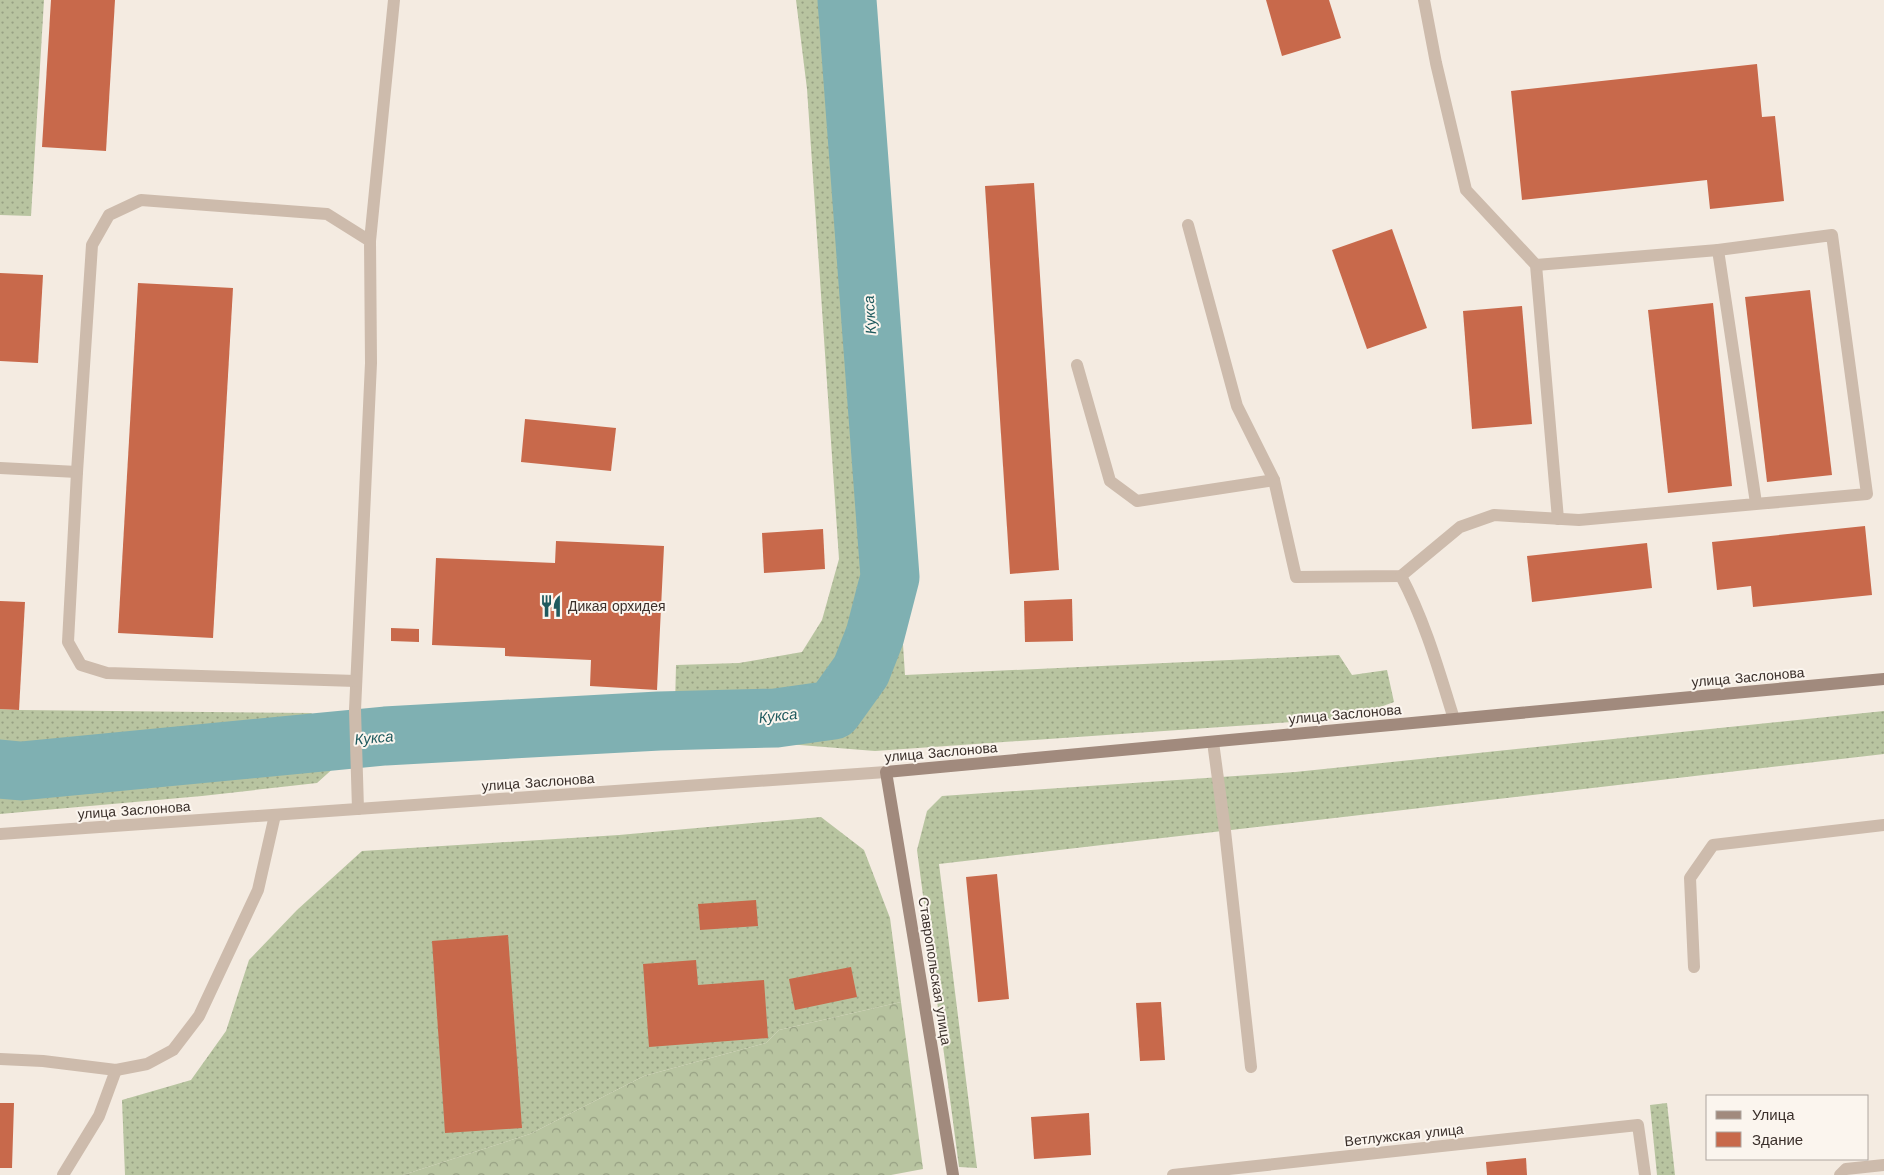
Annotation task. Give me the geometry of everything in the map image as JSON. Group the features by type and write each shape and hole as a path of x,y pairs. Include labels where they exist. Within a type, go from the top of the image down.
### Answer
{"street":[{"path":"358,809 355,710 371,363 370,241 394,0"},
{"path":"1424,0 1436,63 1466,190 1536,265 1558,518"},
{"path":"356,681 107,673 81,666 68,642 92,245 109,215 141,200 328,214 370,241"},
{"path":"1188,225 1237,406 1274,480 1296,577 1400,576 1460,527 1494,515 1579,520 1867,494 1832,235 1718,250 1536,265"},
{"path":"1718,250 1756,503"},
{"path":"1077,365 1110,481 1137,500 1274,480"},
{"path":"0,468 77,472"},
{"path":"1400,576 1412,597 1436,660 1454,719"},
{"name":"улица Заслонова","path":"0,834 886,772 1884,679"},
{"path":"1213,742 1225,831 1251,1067"},
{"name":"Ставропольская улица","path":"886,772 953,1175"},
{"path":"0,1059 116,1070 147,1064 173,1050 199,1016 258,890 275,815"},
{"path":"1694,967 1690,878 1713,845 1884,826"},
{"path":"63,1175 99,1116 116,1070"},
{"name":"Ветлужская улица","path":"1173,1175 1638,1125 1645,1175"},
{"path":"1840,1175 1846,1169 1884,1165"}],"green space":[{"path":"0,0 44,0 31,216 0,215"},
{"path":"796,0 832,0 858,315 873,568 856,648 834,686 784,702 675,706 676,665 739,663 802,652 822,620 839,559 807,89"},
{"path":"900,598 905,675 1339,655 1352,675 1387,670 1394,702 1350,718 875,751 676,735 828,722 859,704"},
{"path":"0,709 312,713 305,723 20,752 0,751"},
{"path":"1884,711 1884,754 939,864 977,1168 959,1167 917,850 927,811 942,796 1295,772"},
{"path":"336,754 337,765 317,783 202,796 0,814 0,777 35,780"},
{"path":"821,817 864,850 890,918 901,1002 779,1030 766,1043 644,1076 530,1134 403,1175 125,1175 122,1100 191,1080 226,1031 249,960 297,910 362,851 619,835"},
{"path":"901,1002 923,1169 891,1175 403,1175 530,1134 644,1076 766,1043 779,1030"},
{"path":"1667,1103 1675,1175 1657,1175 1650,1105"}],"building":[{"path":"51,0 115,0 106,151 42,147"},
{"path":"1266,0 1329,0 1341,38 1282,56"},
{"path":"1757,64 1762,117 1775,116 1784,201 1710,209 1707,180 1522,200 1511,91"},
{"path":"1034,183 1059,570 1010,574 985,186"},
{"path":"1392,229 1427,328 1367,349 1332,250"},
{"path":"0,273 43,275 38,363 0,361"},
{"path":"138,283 233,288 213,638 118,633"},
{"path":"1810,290 1832,475 1767,482 1745,297"},
{"path":"1713,303 1732,486 1668,493 1648,310"},
{"path":"1522,306 1532,424 1472,429 1463,311"},
{"path":"525,419 616,428 611,471 521,462"},
{"path":"1865,526 1872,595 1753,607 1751,586 1717,590 1712,542"},
{"path":"823,529 825,569 764,573 762,533"},
{"path":"556,541 664,546 657,690 590,686 591,660 505,656 505,648 432,645 436,558 555,563"},
{"path":"1647,543 1652,588 1532,602 1527,556"},
{"path":"1072,599 1073,641 1025,642 1024,601"},
{"path":"0,601 25,602 19,710 0,709"},
{"path":"391,628 419,629 419,642 391,641"},
{"path":"997,874 1009,999 978,1002 966,877"},
{"path":"756,900 758,926 700,930 698,904"},
{"path":"508,935 522,1128 445,1133 432,941"},
{"path":"696,960 698,985 764,980 768,1038 649,1047 643,964"},
{"path":"851,967 857,997 795,1010 789,979"},
{"path":"1161,1002 1165,1060 1140,1061 1136,1003"},
{"path":"0,1103 14,1103 12,1168 0,1168"},
{"path":"1089,1113 1091,1155 1034,1159 1031,1117"},
{"path":"1526,1158 1527,1175 1487,1175 1486,1162"}],"waterway":[{"name":"Кукса","path":"0,769 21,771 385,736 659,721 776,718 833,710 861,671 875,635 890,577 847,0"}],"place":[{"name":"Дикая орхидея","path":"551,606"}]}
